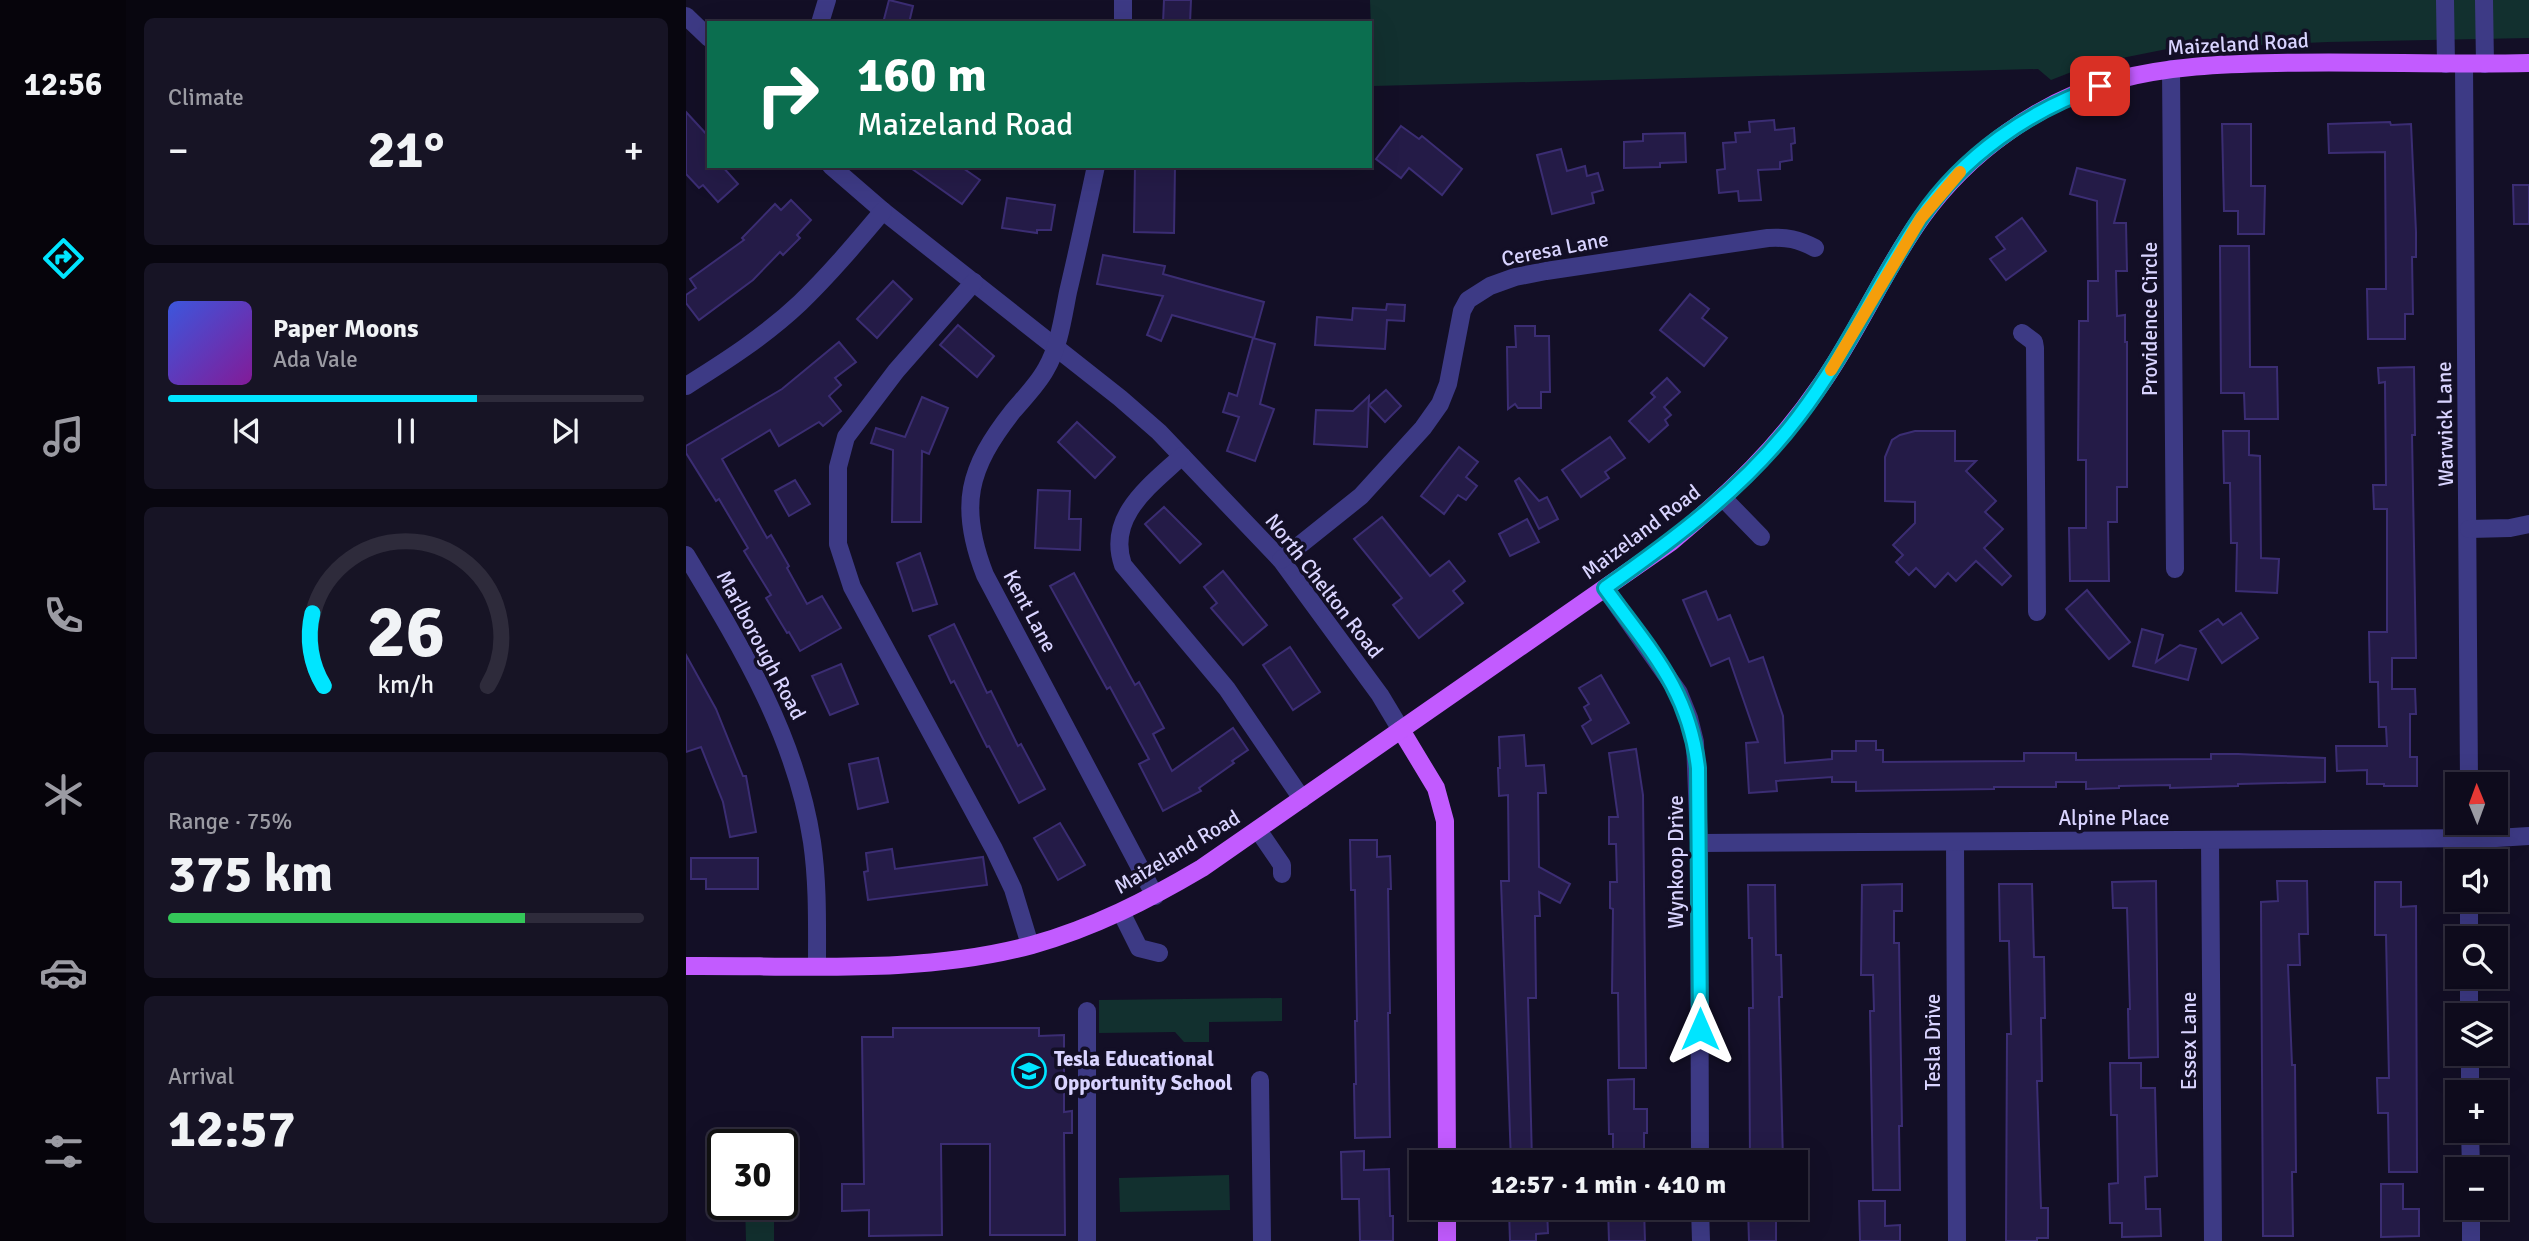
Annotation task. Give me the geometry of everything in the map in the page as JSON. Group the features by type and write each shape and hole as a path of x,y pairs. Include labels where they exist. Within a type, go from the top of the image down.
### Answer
{"main road":[{"name":"Maizeland Road","path":"686,966 931,962 1030,945 1121,912 1155,896 1202,868 1671,542 1723,498 1751,472 1799,416 1844,348 1921,218 1961,171 2020,123 2053,106 2114,81 2171,69 2216,64 2323,61 2529,63"},
{"name":"North Chelton Road","path":"1401,730 1436,788 1445,821 1447,1150"},
{"path":"1447,1220 1447,1241"}],"street":[{"path":"821,21 827,0"},
{"path":"1123,0 1123,21"},
{"path":"2445,0 2446,64"},
{"path":"2484,0 2485,64"},
{"path":"686,16 707,36"},
{"name":"Warwick Lane","path":"2464,64 2469,772"},
{"name":"Providence Circle","path":"2171,69 2175,569"},
{"name":"North Chelton Road","path":"833,168 883,211 1130,406 1182,456 1281,560 1380,695 1401,730"},
{"name":"Kent Lane","path":"1096,168 1055,345 1046,370 983,453 971,495 972,535 985,575 1155,896"},
{"path":"686,386 753,342 798,305 830,273 883,211"},
{"name":"Ceresa Lane","path":"1281,560 1361,496 1423,428 1441,401 1449,380 1462,311 1468,300 1477,293 1515,277 1536,273 1768,238 1800,240 1815,248"},
{"path":"974,282 896,371 846,437 838,467 838,544 852,587 994,849 1013,889 1030,945"},
{"path":"2022,333 2034,341 2035,348 2037,612"},
{"path":"1182,456 1129,509 1121,531 1120,558 1123,565 1227,689 1302,799"},
{"path":"1723,498 1761,537"},
{"path":"2469,529 2510,528 2529,524"},
{"name":"Marlborough Road","path":"686,555 748,661 778,722 791,757 812,844 816,875 817,965"},
{"name":"Wynkoop Drive","path":"1605,588 1679,693 1695,742 1699,843 1700,1150"},
{"path":"1258,830 1282,865 1282,874"},
{"name":"Alpine Place","path":"1699,843 2210,840 2445,831"},
{"name":"Alpine Place","path":"2508,834 2529,836"},
{"name":"Essex Lane","path":"2210,840 2213,1241"},
{"name":"Tesla Drive","path":"1955,842 1957,1241"},
{"path":"1121,912 1139,948 1159,953"},
{"path":"1087,1011 1087,1241"},
{"path":"1260,1080 1262,1241"},
{"path":"1700,1220 1701,1241"},
{"path":"2471,1220 2471,1241"}],"green space":[{"path":"1370,0 2529,0 2529,38 2328,42 2167,49 2092,64 2051,80 2038,69 1373,86"},
{"path":"1282,998 1282,1021 1209,1022 1209,1042 1184,1042 1175,1032 1099,1033 1099,1000"},
{"path":"1229,1175 1230,1210 1120,1212 1119,1178"},
{"path":"745,1220 774,1220 774,1241 746,1241"}],"building":[{"path":"889,0 913,6 909,21 884,21"},
{"path":"1164,0 1191,0 1190,21 1163,21"},
{"path":"686,112 707,135 707,168 724,168 738,184 718,202 703,185 699,188 686,174"},
{"path":"1774,120 1775,130 1794,128 1792,160 1780,162 1780,169 1758,170 1761,200 1739,201 1738,191 1719,193 1717,170 1725,169 1723,143 1736,142 1735,133 1750,132 1749,122"},
{"path":"2390,122 2391,125 2411,124 2416,232 2416,257 2412,257 2413,314 2405,314 2405,339 2368,339 2367,289 2386,289 2385,152 2329,153 2328,124"},
{"path":"2222,124 2251,124 2251,186 2265,186 2264,234 2238,234 2238,211 2224,211"},
{"path":"1401,126 1419,139 1422,136 1462,169 1442,195 1409,168 1401,178 1376,159"},
{"path":"1685,133 1686,162 1660,163 1660,167 1624,168 1624,142 1643,141 1643,134"},
{"path":"1561,149 1567,171 1585,166 1587,176 1598,173 1603,190 1592,193 1594,203 1552,214 1537,155"},
{"path":"911,168 963,168 980,180 962,204"},
{"path":"1135,168 1175,168 1174,233 1134,232"},
{"path":"2077,168 2125,180 2114,223 2126,223 2127,271 2116,271 2117,316 2125,315 2127,342 2127,487 2117,487 2117,522 2108,522 2109,581 2070,581 2069,528 2086,528 2086,460 2078,460 2079,321 2088,321 2088,281 2098,281 2097,201 2070,194"},
{"path":"2513,185 2529,185 2529,224 2514,224"},
{"path":"1007,198 1055,205 1051,230 1037,230 1037,233 1002,228"},
{"path":"791,200 811,220 797,235 800,238 783,255 780,252 753,280 699,320 686,303 686,295 696,288 690,279 744,240 742,238 775,204 781,210"},
{"path":"2022,218 2046,251 2006,280 1990,259 2005,249 1996,237"},
{"path":"2220,246 2249,246 2250,367 2277,367 2278,419 2245,419 2244,393 2221,393"},
{"path":"1103,255 1165,266 1163,274 1264,302 1254,338 1172,315 1161,341 1147,335 1163,296 1097,284"},
{"path":"893,281 912,299 877,338 857,319"},
{"path":"1690,294 1709,309 1702,318 1727,338 1704,366 1660,330"},
{"path":"1387,304 1405,305 1404,321 1387,320 1385,349 1315,345 1317,317 1352,320 1353,308 1386,310"},
{"path":"958,325 994,356 977,377 940,345"},
{"path":"1515,326 1535,326 1535,336 1549,336 1550,392 1541,392 1541,408 1518,408 1515,404 1508,409 1507,347 1516,347"},
{"path":"1253,338 1275,344 1260,404 1274,409 1255,461 1227,451 1239,417 1223,412 1229,393 1237,396"},
{"path":"839,342 856,362 835,378 841,385 829,396 841,411 823,426 819,422 779,446 770,430 722,459 767,538 771,535 807,604 822,596 841,628 800,651 766,598 771,595 744,551 748,548 719,499 716,501 686,453 686,446 782,389"},
{"path":"2414,367 2415,435 2412,435 2416,658 2392,658 2392,689 2415,689 2416,714 2410,714 2410,757 2417,757 2417,786 2384,786 2367,784 2367,770 2337,771 2336,746 2387,746 2386,727 2379,727 2378,682 2370,682 2369,632 2387,632 2387,509 2374,509 2373,485 2386,485 2385,382 2379,383 2378,368"},
{"path":"1667,378 1680,392 1664,407 1671,415 1665,420 1668,425 1649,442 1629,421 1655,397 1651,393"},
{"path":"1386,390 1401,406 1385,422 1369,405"},
{"path":"1369,396 1367,447 1314,444 1316,410 1353,411"},
{"path":"922,397 948,408 929,454 922,451 921,522 892,522 893,450 871,443 876,428 905,437"},
{"path":"1077,422 1115,457 1095,478 1058,442"},
{"path":"1915,431 1955,431 1955,461 1976,461 1966,471 1996,501 1985,512 2003,529 1984,548 2011,576 2002,585 1976,561 1956,581 1948,573 1935,587 1916,568 1909,575 1896,562 1903,555 1893,545 1915,523 1915,502 1885,501 1885,457 1892,440"},
{"path":"2223,431 2249,431 2249,455 2260,456 2261,558 2279,559 2277,593 2236,591 2237,543 2231,543 2230,483 2224,483"},
{"path":"1610,437 1625,458 1605,472 1609,478 1581,497 1562,470"},
{"path":"1459,447 1478,462 1466,477 1477,486 1466,500 1458,495 1444,514 1421,496"},
{"path":"1519,478 1539,501 1547,497 1558,519 1539,529 1515,481"},
{"path":"795,480 810,504 789,516 775,491"},
{"path":"1038,490 1070,491 1069,519 1081,519 1080,550 1035,548"},
{"path":"1164,507 1201,544 1180,563 1145,524"},
{"path":"1382,517 1430,576 1449,561 1465,581 1453,591 1463,603 1419,638 1393,605 1402,598 1354,539"},
{"path":"1527,519 1539,542 1510,556 1499,534"},
{"path":"920,553 937,604 913,611 897,563"},
{"path":"1223,571 1267,625 1243,645 1211,608 1217,603 1204,587"},
{"path":"1074,573 1135,685 1139,682 1164,728 1153,734 1172,771 1233,728 1248,750 1199,788 1201,791 1163,811 1139,764 1149,759 1050,586"},
{"path":"2087,590 2130,642 2109,659 2066,609"},
{"path":"1706,591 1718,620 1730,615 1749,662 1763,657 1783,716 1785,763 1832,759 1832,751 1856,751 1856,741 1876,741 1876,750 1883,750 1883,762 2024,761 2024,753 2076,753 2076,760 2211,759 2211,754 2325,758 2325,782 2086,789 2086,782 2056,782 2056,787 1856,791 1856,782 1832,782 1832,777 1776,781 1777,791 1749,793 1746,743 1758,742 1729,658 1711,666 1683,600"},
{"path":"2241,613 2258,638 2222,663 2200,631 2218,619 2223,625"},
{"path":"954,624 987,693 991,691 1018,746 1021,744 1045,789 1019,803 954,681 951,683 929,636"},
{"path":"2142,629 2163,635 2156,662 2180,645 2196,649 2188,680 2133,666"},
{"path":"1290,647 1320,692 1293,710 1263,665"},
{"path":"686,655 716,709 743,776 746,776 756,832 730,837 723,802 701,747 686,752"},
{"path":"841,664 858,704 830,715 812,676"},
{"path":"1601,675 1629,723 1592,744 1582,726 1591,720 1584,707 1589,704 1579,688"},
{"path":"1524,735 1526,766 1544,765 1546,793 1538,793 1539,867 1570,884 1560,903 1539,892 1540,916 1535,916 1536,998 1528,998 1532,1150 1511,1150 1501,881 1509,881 1508,795 1499,796 1499,737"},
{"path":"1636,749 1643,795 1646,1068 1619,1068 1618,993 1612,993 1613,909 1610,908 1610,882 1617,882 1616,844 1609,844 1609,817 1618,817 1609,753"},
{"path":"878,758 888,802 858,809 849,764"},
{"path":"1060,823 1085,865 1058,880 1034,838"},
{"path":"1350,840 1377,840 1377,857 1390,856 1390,1137 1355,1138 1355,890 1351,890"},
{"path":"892,849 895,869 983,857 987,885 868,900 864,872 868,871 866,853"},
{"path":"691,858 758,858 758,889 706,889 706,879 691,879"},
{"path":"2156,881 2158,1057 2129,1058 2127,908 2113,908 2112,882"},
{"path":"2277,881 2307,881 2308,934 2299,934 2300,965 2288,965 2292,1065 2295,1065 2296,1172 2292,1172 2293,1236 2263,1236 2261,902 2278,901"},
{"path":"2375,882 2401,882 2401,907 2416,906 2417,1172 2389,1172 2388,1113 2378,1113 2377,1078 2389,1078 2386,935 2375,935"},
{"path":"1902,884 1902,911 1894,911 1894,943 1899,943 1902,1126 1899,1126 1900,1190 1873,1190 1870,1011 1874,1011 1873,975 1861,975 1862,885"},
{"path":"1999,884 2032,884 2034,957 2044,957 2042,1081 2037,1081 2041,1208 2048,1208 2048,1238 2037,1238 2037,1241 2006,1241 2007,1034 2011,1034 2009,941 2000,941"},
{"path":"1748,885 1775,885 1776,955 1781,955 1782,997 1779,997 1783,1150 1750,1150 1749,1008 1753,1008 1752,938 1749,938"},
{"path":"893,1028 1039,1028 1039,1036 1064,1035 1064,1112 1072,1111 1072,1133 1064,1133 1065,1235 990,1235 990,1144 941,1144 942,1235 869,1236 869,1210 842,1211 842,1184 864,1184 862,1037 893,1037"},
{"path":"2110,1063 2141,1063 2141,1088 2155,1088 2157,1176 2145,1177 2146,1209 2160,1209 2161,1236 2122,1237 2122,1223 2110,1223 2109,1184 2118,1183 2117,1115 2111,1115"},
{"path":"1634,1079 1634,1109 1647,1109 1644,1150 1613,1150 1613,1134 1609,1134 1608,1080"},
{"path":"1364,1151 1364,1170 1389,1169 1393,1241 1360,1241 1359,1199 1342,1199 1341,1152"},
{"path":"2381,1184 2403,1184 2403,1209 2419,1209 2419,1236 2381,1237"},
{"path":"1859,1201 1885,1201 1885,1226 1900,1225 1900,1241 1860,1241"},
{"path":"1509,1220 1547,1220 1548,1233 1536,1234 1536,1241 1510,1241"},
{"path":"1608,1220 1644,1220 1645,1241 1609,1241"},
{"path":"1748,1220 1776,1220 1776,1241 1749,1241"}],"slow traffic":[{"path":"1831,370 1921,218 1960,172"}],"place":[{"name":"Tesla Educational Opportunity School","path":"1029,1071"}],"route":[{"path":"1700,1029 1698,768 1695,742 1679,693 1605,588 1671,542 1723,498 1775,446 1824,381 1921,218 1961,171 2020,123 2086,90 2100,86"}]}
